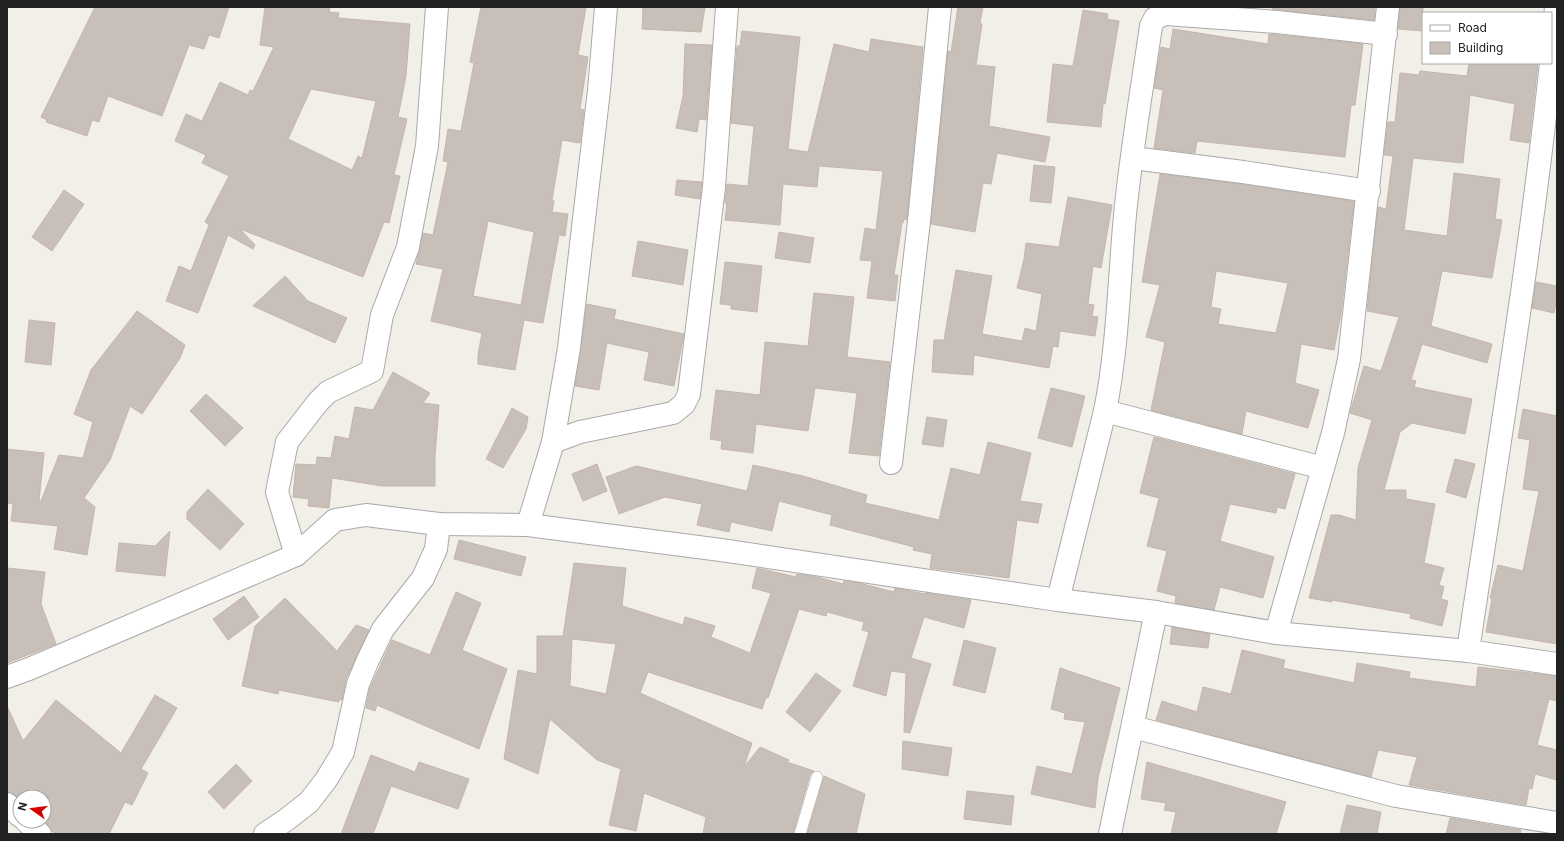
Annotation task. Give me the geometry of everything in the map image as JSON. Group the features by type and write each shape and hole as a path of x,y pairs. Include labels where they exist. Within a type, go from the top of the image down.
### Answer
{"street":[{"path":"296,555 277,492 287,442 318,402 328,392 372,371 382,315 408,247 427,146 438,7"},
{"path":"528,526 553,442 569,348 599,90 606,7"},
{"path":"553,442 580,432 672,413 684,404 689,394 714,187 727,7"},
{"path":"891,463 919,221 940,7"},
{"path":"1276,633 1333,433 1349,359 1388,7"},
{"path":"1552,49 1556,7"},
{"path":"1058,600 1110,389 1117,323 1125,214 1151,26 1155,18 1166,14 1277,22 1386,34"},
{"path":"1468,651 1524,276 1551,64"},
{"path":"1133,158 1243,172 1368,191"},
{"path":"1105,410 1323,468"},
{"path":"7,677 30,669 296,555 335,520 366,515 439,524 528,526 721,550 1058,600 1156,612 1276,633 1468,651 1557,664"},
{"path":"265,834 309,802 326,780 343,752 358,684 368,660 383,629 424,578 436,549 439,524"},
{"path":"1110,834 1133,727 1146,654 1156,612"},
{"path":"1133,727 1396,796 1557,823"}],"lane":[{"path":"800,834 817,777"}],"building":[{"path":"95,7 229,7 219,38 209,35 204,49 189,45 162,116 108,96 99,122 92,120 87,136 46,122 47,120 41,117"},
{"path":"265,7 330,7 329,12 339,13 338,18 410,24 406,76 398,117 407,119 394,175 400,176 389,223 384,222 363,277 240,229 255,245 253,249 228,235 198,313 166,301 179,266 191,271 209,225 205,222 229,176 202,163 206,155 175,141 186,114 202,121 220,82 248,95 250,90 253,91 274,47 260,45","holes":["311,89 376,101 362,158 358,156 352,170 288,139"]},
{"path":"481,7 586,7 578,55 588,57 580,109 584,110 580,143 562,140 552,200 554,201 552,212 568,214 565,236 559,235 543,323 524,320 515,370 478,364 482,333 431,321 443,269 416,264 423,233 433,235 448,162 443,161 448,129 461,131 474,63 470,62","holes":["488,221 534,232 521,305 473,296"]},
{"path":"643,7 705,7 701,32 642,29"},
{"path":"958,7 983,7 976,65 995,67 989,126 1050,137 1045,162 997,153 991,184 983,183 975,232 931,224 948,51 951,52"},
{"path":"1272,7 1375,7 1374,20 1272,9"},
{"path":"1400,7 1423,7 1422,31 1398,29"},
{"path":"1083,10 1108,14 1107,19 1119,21 1105,104 1103,104 1101,127 1047,122 1053,64 1073,66"},
{"path":"1173,29 1268,44 1269,34 1363,44 1355,105 1351,105 1345,157 1197,141 1195,153 1154,148 1163,90 1154,88 1161,47 1170,49"},
{"path":"742,31 800,37 788,149 808,152 834,44 869,52 871,39 923,47 907,220 904,219 902,223 894,275 898,275 895,301 867,298 872,261 860,260 865,228 876,230 883,171 819,166 817,187 783,184 780,225 725,220 727,184 748,186 754,126 731,123 737,46 740,46"},
{"path":"685,44 712,45 706,120 699,119 697,132 676,128 683,96"},
{"path":"1469,64 1538,64 1529,143 1510,140 1515,104 1470,95 1463,163 1413,158 1404,230 1447,236 1454,173 1500,179 1495,219 1502,220 1492,278 1442,271 1431,326 1492,344 1487,363 1422,344 1411,380 1416,381 1414,387 1472,399 1465,434 1412,423 1400,432 1384,490 1406,490 1406,499 1435,504 1424,563 1444,568 1439,585 1444,587 1441,599 1448,601 1442,626 1410,618 1411,614 1332,600 1332,602 1309,598 1331,515 1339,515 1356,520 1358,468 1372,420 1350,413 1364,366 1381,371 1399,317 1367,311 1378,207 1386,209 1393,156 1384,155 1388,122 1395,122 1400,73 1419,75 1420,71 1467,76"},
{"path":"1034,165 1055,167 1051,203 1030,201"},
{"path":"1160,174 1241,184 1354,201 1341,314 1334,350 1301,344 1295,383 1319,390 1308,428 1246,411 1242,434 1151,410 1165,342 1146,337 1160,285 1142,282","holes":["1216,271 1288,283 1276,333 1218,324 1221,309 1211,307"]},
{"path":"677,180 702,182 700,199 675,195"},
{"path":"64,190 84,204 52,251 32,237"},
{"path":"1068,197 1112,205 1101,268 1093,266 1088,304 1094,305 1092,316 1098,317 1095,336 1060,331 1058,347 1053,346 1049,368 974,355 973,375 932,372 934,340 944,340 956,270 992,276 982,334 1022,341 1025,328 1036,331 1042,294 1017,288 1026,243 1059,247"},
{"path":"779,232 814,238 810,263 775,258"},
{"path":"638,241 688,250 683,285 632,276"},
{"path":"725,262 762,266 757,312 731,309 731,305 720,304"},
{"path":"285,276 308,301 347,318 335,343 253,306"},
{"path":"1536,282 1557,286 1557,299 1554,313 1532,308"},
{"path":"814,293 854,297 847,357 890,362 879,456 849,453 857,393 815,388 808,431 756,424 753,453 721,449 722,441 710,439 716,390 760,395 765,342 808,346"},
{"path":"587,304 616,310 614,319 684,334 674,386 644,380 649,352 607,343 599,390 575,386"},
{"path":"137,311 185,345 180,358 142,414 130,406 110,460 84,498 95,507 87,555 54,549 58,526 11,521 13,504 7,503 7,449 44,453 39,501 41,501 59,455 83,458 93,422 74,414 91,370"},
{"path":"29,320 55,323 51,365 25,362"},
{"path":"393,372 430,393 423,403 439,405 435,456 435,486 382,486 332,478 329,508 308,506 309,499 293,497 296,464 316,465 317,457 331,458 335,436 349,439 355,407 373,410"},
{"path":"1051,388 1085,396 1072,447 1038,438"},
{"path":"206,394 243,428 225,446 190,411"},
{"path":"512,408 528,417 526,429 503,468 486,459"},
{"path":"1523,409 1557,416 1557,644 1486,632 1492,599 1490,598 1498,565 1523,571 1539,491 1523,489 1530,440 1518,438"},
{"path":"927,417 947,420 943,447 922,444"},
{"path":"1154,437 1295,474 1285,509 1277,507 1276,513 1230,504 1220,541 1274,557 1263,598 1220,587 1214,610 1175,603 1176,596 1157,591 1167,551 1147,546 1159,498 1140,493"},
{"path":"988,442 1031,453 1020,501 1042,504 1038,523 1017,520 1009,578 930,568 932,554 913,550 914,547 830,525 832,515 779,501 772,531 731,522 729,532 697,525 702,504 665,497 619,514 606,477 636,466 747,491 753,465 803,476 867,495 865,503 939,520 951,468 980,475"},
{"path":"1455,459 1475,464 1466,498 1446,492"},
{"path":"597,464 607,491 583,501 572,474"},
{"path":"208,489 244,524 220,550 187,519 187,512"},
{"path":"170,531 165,576 116,571 119,543 155,546"},
{"path":"459,540 526,557 521,576 454,559"},
{"path":"574,563 626,568 622,606 683,625 685,617 715,626 711,637 750,653 771,593 752,588 757,568 796,577 797,574 817,577 843,584 844,581 859,583 894,592 895,588 925,594 971,600 964,628 924,617 911,658 931,664 910,733 904,732 906,673 891,671 886,696 853,686 869,632 862,630 864,622 827,612 826,616 799,609 768,698 766,697 762,709 648,672 640,693 752,743 744,767 760,747 789,760 787,762 814,771 810,775 793,834 703,834 706,817 644,793 636,831 609,825 621,769 597,760 550,719 538,774 504,759 518,670 537,674 537,636 563,636","holes":["572,639 616,644 606,694 570,686"]},
{"path":"7,568 45,572 41,604 56,644 7,663"},
{"path":"456,592 481,603 462,650 507,669 479,749 377,705 375,711 366,708 370,688 392,640 430,655"},
{"path":"244,596 259,617 228,640 213,619"},
{"path":"285,598 337,651 356,625 369,630 346,679 342,700 339,699 339,702 279,690 278,694 242,686 255,626"},
{"path":"1172,627 1210,634 1208,648 1170,644"},
{"path":"964,640 996,648 985,693 953,685"},
{"path":"1242,650 1285,660 1283,668 1354,683 1357,663 1410,672 1409,678 1476,687 1478,667 1557,676 1557,701 1549,699 1537,745 1557,750 1557,780 1535,774 1532,789 1529,788 1526,805 1409,785 1417,757 1378,750 1371,777 1156,720 1162,701 1197,712 1203,687 1231,694"},
{"path":"1060,668 1120,688 1098,778 1095,808 1031,794 1037,766 1072,774 1085,722 1064,719 1065,713 1051,709"},
{"path":"816,673 841,691 810,732 786,712"},
{"path":"155,695 177,708 141,769 148,773 132,805 125,802 109,834 57,834 50,829 52,829 52,789 12,789 12,794 7,792 7,706 23,741 56,700 121,753"},
{"path":"903,741 952,748 948,776 902,769"},
{"path":"371,755 415,772 419,762 469,779 458,809 391,786 373,834 341,834"},
{"path":"1147,762 1286,802 1276,834 1171,834 1176,812 1164,810 1166,803 1141,799"},
{"path":"236,764 252,781 224,809 208,792"},
{"path":"824,776 865,794 856,834 807,834"},
{"path":"967,791 1014,796 1011,825 964,819"},
{"path":"1347,805 1381,812 1377,834 1340,834"},
{"path":"1450,818 1521,830 1520,834 1446,834"}]}
